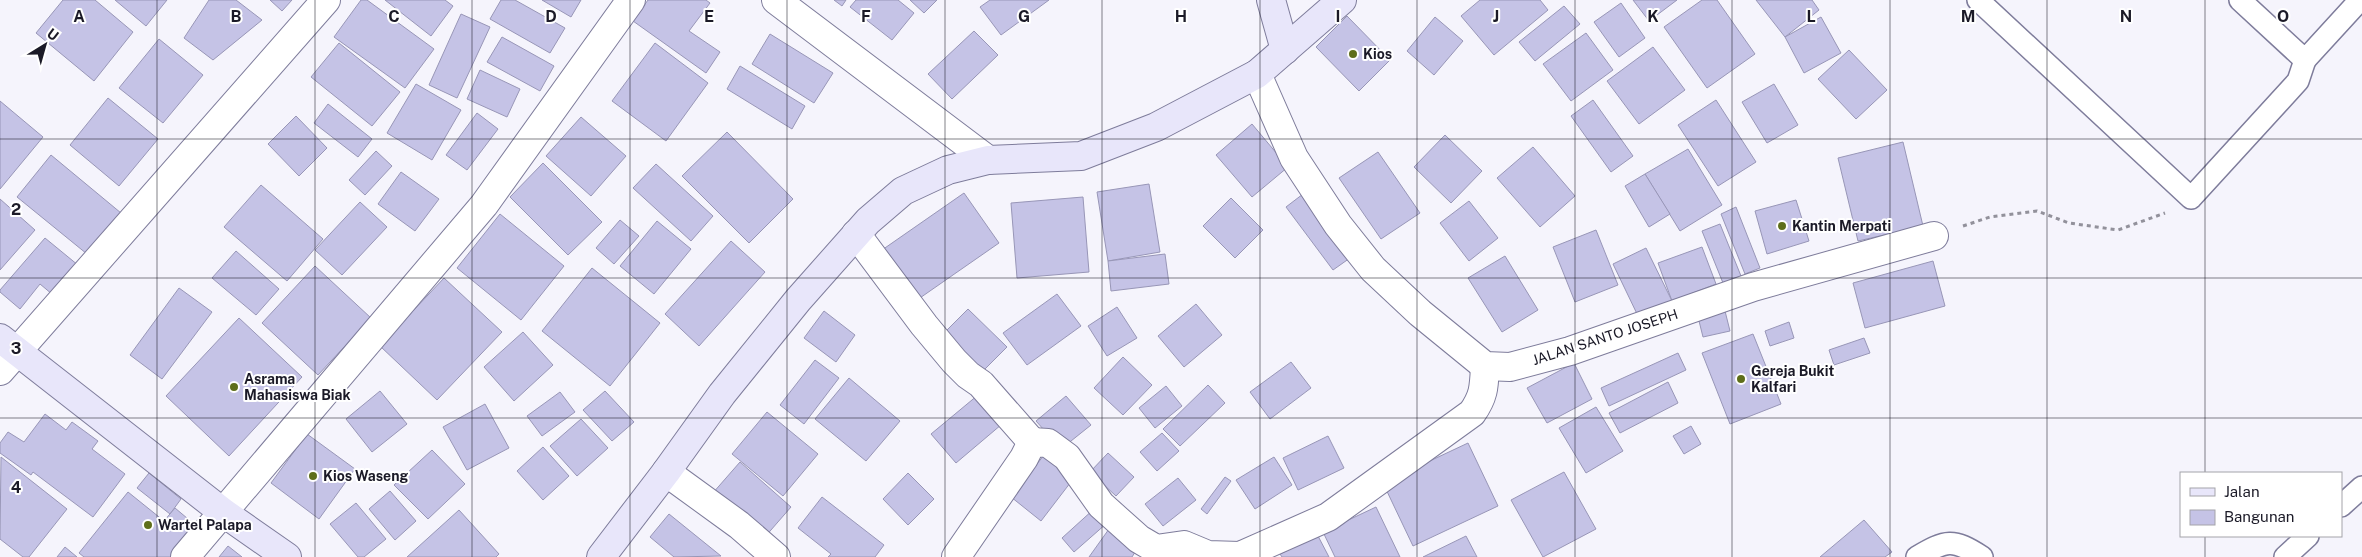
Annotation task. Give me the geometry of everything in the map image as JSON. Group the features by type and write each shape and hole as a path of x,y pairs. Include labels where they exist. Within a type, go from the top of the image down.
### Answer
{"main road":[{"path":"1271,0 1285,50"},
{"path":"601,557 666,472 722,394 856,234 904,191 948,170 988,160 1081,156 1156,127 1257,74 1342,0"},
{"path":"6,354 287,557"}],"street":[{"path":"6,354 326,0"},
{"path":"185,557 224,513 334,379 484,206 631,0"},
{"path":"776,0 988,160"},
{"path":"856,234 918,317 954,361 987,390 1032,442 1048,443 1067,457 1101,505 1140,539 1156,549 1184,545 1208,555 1240,556 1328,518 1472,413 1481,400 1484,388 1485,366 1420,314 1373,269 1338,225 1294,158 1257,74"},
{"name":"JALAN SANTO JOSEPH","path":"1485,366 1510,367 1570,351 1753,287 1934,236"},
{"path":"956,557 1024,458 1032,442"},
{"path":"666,472 776,557"}],"lane":[{"path":"1978,0 2191,198 2298,81 2305,60 2360,0"},
{"path":"2240,0 2305,60"},
{"path":"2342,505 2362,487"},
{"path":"2285,557 2307,537"},
{"path":"1916,557 1932,548 1950,542 1965,546 1982,557"}],"path":[{"path":"1934,236 1990,217 2037,211 2069,223 2118,230 2176,209 2191,198"}],"building":[{"path":"63,0 95,0 133,32 94,81 36,33"},
{"path":"115,0 167,0 146,26"},
{"path":"209,0 236,0 262,20 213,60 184,38"},
{"path":"270,0 292,0 282,11"},
{"path":"361,0 367,0 434,49 405,88 334,37"},
{"path":"385,0 445,0 453,6 431,36"},
{"path":"501,0 515,0 565,28 550,53 490,19"},
{"path":"542,0 581,0 571,17"},
{"path":"648,0 706,0 710,3 689,31 720,52 706,73 633,21"},
{"path":"834,0 846,0 842,6"},
{"path":"856,0 898,0 914,13 892,40 850,7"},
{"path":"910,0 937,0 924,13"},
{"path":"990,0 1049,0 1001,35 980,7"},
{"path":"1480,0 1540,0 1548,10 1494,55 1461,16"},
{"path":"1633,0 1677,0 1649,21"},
{"path":"1702,0 1717,0 1755,54 1707,88 1664,27"},
{"path":"1756,0 1812,0 1819,10 1785,37"},
{"path":"1621,3 1645,38 1619,57 1594,22"},
{"path":"1564,6 1580,24 1535,61 1519,42"},
{"path":"461,14 490,27 457,98 429,85"},
{"name":"Kios","path":"1347,16 1390,60 1359,91 1316,47"},
{"path":"1435,17 1463,41 1434,75 1407,51"},
{"path":"1821,17 1841,53 1804,73 1785,37"},
{"path":"974,31 998,55 952,99 928,74"},
{"path":"1586,33 1613,70 1571,101 1543,64"},
{"path":"770,34 833,73 814,103 752,64"},
{"path":"502,37 554,66 540,91 487,62"},
{"path":"159,39 203,75 163,123 119,88"},
{"path":"339,43 400,92 372,126 311,77"},
{"path":"655,43 708,83 666,141 612,101"},
{"path":"1653,47 1685,90 1639,124 1607,81"},
{"path":"1849,50 1887,90 1856,119 1818,79"},
{"path":"740,66 805,106 792,129 727,89"},
{"path":"480,70 520,89 507,117 467,99"},
{"path":"416,84 461,110 432,160 387,133"},
{"path":"1774,84 1798,125 1767,143 1742,102"},
{"path":"108,98 158,139 119,186 70,145"},
{"path":"1593,100 1633,156 1611,172 1571,116"},
{"path":"1716,100 1756,162 1718,186 1678,125"},
{"path":"0,101 43,137 0,189"},
{"path":"328,104 372,139 358,157 314,123"},
{"path":"477,113 498,129 467,170 446,155"},
{"path":"296,116 327,148 299,176 268,144"},
{"path":"581,117 626,156 591,196 546,156"},
{"path":"1252,124 1288,167 1252,197 1216,155"},
{"path":"727,132 793,199 749,243 682,176"},
{"path":"1445,135 1482,171 1451,203 1414,167"},
{"path":"1903,142 1923,226 1858,241 1838,158"},
{"path":"1533,147 1575,196 1540,227 1497,178"},
{"path":"1688,149 1722,205 1680,231 1645,174"},
{"path":"376,151 392,166 365,195 349,180"},
{"path":"1378,152 1420,213 1381,239 1339,178"},
{"path":"51,155 121,213 87,254 17,197"},
{"path":"543,163 602,222 568,255 510,197"},
{"path":"656,164 713,216 691,241 633,188"},
{"path":"401,172 439,199 415,231 378,204"},
{"path":"1645,174 1670,214 1649,227 1625,186"},
{"path":"1149,184 1160,252 1108,261 1097,192"},
{"path":"261,185 323,239 287,281 224,227"},
{"path":"964,193 999,243 917,300 882,250"},
{"path":"1303,194 1350,258 1333,270 1286,207"},
{"path":"1083,197 1089,272 1017,278 1011,203"},
{"path":"1231,198 1263,230 1235,258 1203,226"},
{"path":"0,199 35,230 0,270"},
{"name":"Kantin Merpati","path":"1796,200 1809,241 1767,254 1755,211"},
{"path":"1469,201 1498,238 1469,261 1440,223"},
{"path":"360,202 387,227 342,275 315,250"},
{"path":"1736,207 1760,268 1745,274 1721,214"},
{"path":"500,214 564,266 521,320 457,268"},
{"path":"620,220 639,236 614,264 596,248"},
{"path":"657,221 691,249 654,294 620,266"},
{"path":"1720,224 1741,276 1723,283 1702,231"},
{"path":"1596,230 1618,285 1575,302 1553,247"},
{"path":"45,238 84,270 59,300 40,284 20,309 0,290"},
{"path":"731,241 765,272 699,346 665,314"},
{"path":"1702,247 1716,284 1672,301 1658,263"},
{"path":"1646,248 1672,301 1639,318 1613,264"},
{"path":"236,251 279,289 256,315 212,278"},
{"path":"1165,254 1169,284 1111,291 1108,261"},
{"path":"1505,256 1538,310 1502,332 1468,278"},
{"path":"1933,261 1945,306 1865,328 1853,283"},
{"path":"315,266 371,318 318,375 262,323"},
{"path":"592,268 660,323 610,386 542,331"},
{"path":"444,278 502,332 437,400 380,346"},
{"path":"179,288 212,312 162,379 130,355"},
{"path":"1057,294 1081,326 1027,365 1003,333"},
{"path":"1196,304 1222,335 1184,367 1158,336"},
{"path":"1117,307 1137,338 1107,356 1088,326"},
{"path":"968,309 1007,347 981,373 942,335"},
{"path":"824,311 855,335 836,362 804,338"},
{"path":"1725,311 1730,331 1703,337 1698,317"},
{"name":"Asrama Mahasiswa Biak","path":"239,318 302,377 229,456 166,396"},
{"path":"1789,322 1794,338 1770,346 1765,331"},
{"path":"523,332 553,365 514,401 484,367"},
{"name":"Gereja Bukit Kalfari","path":"1753,334 1781,404 1730,424 1702,353"},
{"path":"1864,338 1870,353 1834,365 1829,350"},
{"path":"1678,353 1686,370 1609,406 1601,388"},
{"path":"1123,357 1152,385 1123,415 1094,388"},
{"path":"815,360 839,378 804,424 780,405"},
{"path":"1291,362 1311,388 1270,419 1250,392"},
{"path":"1574,363 1592,399 1547,423 1527,388"},
{"path":"849,378 900,421 866,461 815,419"},
{"path":"1668,382 1678,403 1620,433 1609,413"},
{"path":"1208,385 1225,403 1180,446 1163,429"},
{"path":"1166,386 1182,406 1155,428 1139,408"},
{"path":"984,390 1008,419 956,463 931,434"},
{"path":"380,391 407,424 372,452 346,419"},
{"path":"605,391 634,422 612,441 583,410"},
{"path":"560,392 575,412 542,436 527,416"},
{"path":"1066,396 1091,425 1061,449 1036,421"},
{"path":"485,404 509,448 467,470 443,427"},
{"path":"1596,407 1623,451 1586,473 1559,428"},
{"path":"767,412 818,454 783,496 732,454"},
{"path":"45,414 66,430 72,422 98,441 92,449 125,474 93,517 33,472 31,475 0,453 0,443 8,432 24,442"},
{"path":"581,419 608,448 577,476 550,446"},
{"path":"1691,426 1701,444 1684,454 1673,436"},
{"path":"1162,433 1179,451 1157,471 1140,452"},
{"name":"Kios Waseng","path":"307,434 355,469 319,519 271,483"},
{"path":"1328,436 1344,468 1298,490 1283,458"},
{"path":"1468,443 1498,506 1413,546 1383,483"},
{"path":"543,447 569,476 543,500 517,471"},
{"path":"432,450 465,484 428,519 394,485"},
{"path":"1048,450 1077,474 1041,521 1011,497"},
{"path":"1108,453 1134,477 1116,496 1090,472"},
{"path":"1,457 67,509 29,557 23,557 0,539"},
{"path":"1274,457 1292,485 1255,509 1236,480"},
{"path":"740,462 791,507 764,538 712,494"},
{"path":"1564,472 1596,529 1543,557 1511,500"},
{"path":"149,473 181,499 170,514 137,488"},
{"path":"908,473 934,499 908,525 883,499"},
{"path":"1225,477 1231,481 1207,514 1201,509"},
{"path":"1178,478 1196,500 1163,526 1145,504"},
{"path":"390,491 416,521 395,540 369,509"},
{"name":"Wartel Palapa","path":"128,492 164,521 175,508 200,529 172,557 84,557 79,553"},
{"path":"822,497 884,545 875,557 828,557 831,554 798,528"},
{"path":"356,503 386,539 364,557 358,557 330,524"},
{"path":"1376,507 1400,557 1335,557 1323,532"},
{"path":"1094,509 1107,523 1074,552 1062,538"},
{"path":"459,510 499,554 496,557 407,557"},
{"path":"669,514 721,556 674,557 650,537"},
{"path":"1864,520 1892,552 1885,557 1820,557"},
{"path":"1109,529 1137,549 1132,557 1089,557"},
{"path":"1318,536 1329,557 1282,557 1280,554"},
{"path":"1466,536 1477,557 1423,557"},
{"path":"228,546 242,557 219,557"},
{"path":"65,547 77,557 57,557"}],"place":[{"name":"Kios","path":"1353,54"},
{"name":"Kantin Merpati","path":"1782,226"},
{"name":"Gereja Bukit Kalfari","path":"1741,379"},
{"name":"Asrama Mahasiswa Biak","path":"234,387"},
{"name":"Kios Waseng","path":"313,476"},
{"name":"Wartel Palapa","path":"148,525"}]}
